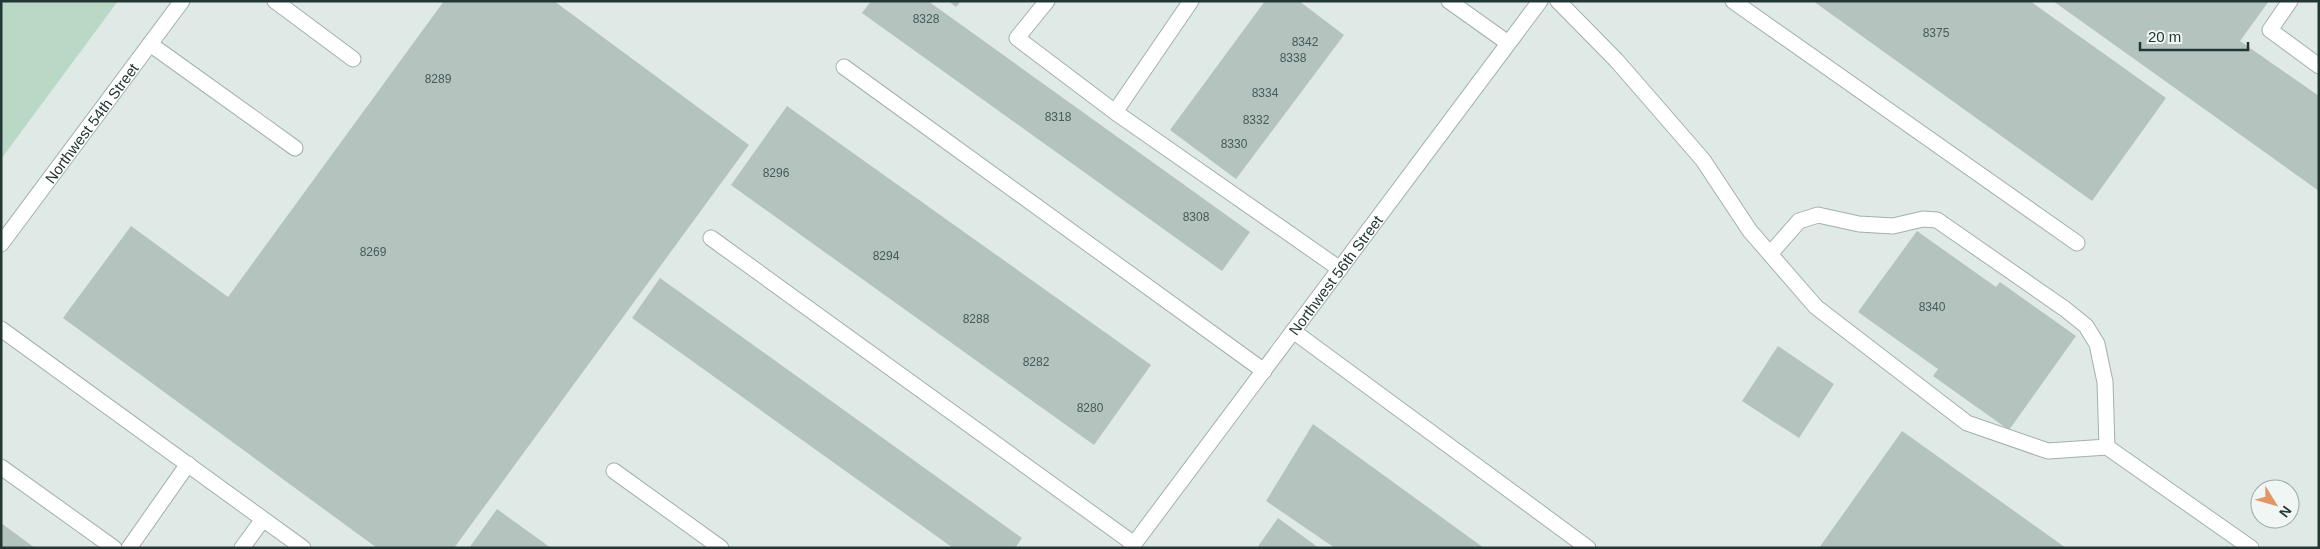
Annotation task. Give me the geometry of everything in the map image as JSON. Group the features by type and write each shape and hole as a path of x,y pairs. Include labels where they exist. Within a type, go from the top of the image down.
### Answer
{"street":[{"name":"Northwest 54th Street","path":"1,244 182,1"},
{"path":"275,1 352,59"},
{"path":"1047,1 1017,38 1115,112 1340,269"},
{"path":"1115,112 1191,1"},
{"path":"1449,1 1508,44"},
{"name":"Northwest 56th Street","path":"1133,546 1540,1"},
{"path":"1558,1 1617,61 1703,160 1750,231 1816,307 1967,423 2048,451 2107,447 2251,548"},
{"path":"1734,1 2077,243"},
{"path":"2290,1 2270,30 2319,66"},
{"path":"150,44 295,148"},
{"path":"844,67 1264,371"},
{"path":"1770,254 1799,222 1818,215 1859,224 1893,226 1923,219 1937,220 2065,309 2086,326 2097,344 2105,382 2107,447"},
{"path":"711,238 1133,546"},
{"path":"1,329 302,548"},
{"path":"1293,331 1588,548"},
{"path":"129,548 188,464"},
{"path":"1,467 114,548"},
{"path":"614,471 721,548"},
{"path":"242,548 263,519"}],"green space":[{"path":"1,1 118,1 1,159"}],"building":[{"path":"444,1 554,1 749,145 454,548 377,548 63,318 131,226 228,297"},
{"path":"871,1 928,1 1250,232 1222,271 862,13"},
{"path":"948,1 961,1 956,7"},
{"path":"1265,1 1299,1 1344,35 1236,179 1170,130"},
{"path":"1813,1 2030,1 2166,98 2092,201"},
{"path":"2053,1 2269,1 2240,41 2319,96 2319,191"},
{"path":"787,106 1151,365 1094,445 731,185"},
{"path":"1917,231 1996,287 2000,282 2076,336 2009,430 1933,376 1938,369 1858,312"},
{"path":"660,278 1022,538 1015,548 953,548 632,318"},
{"path":"1778,346 1834,384 1799,438 1742,401"},
{"path":"1313,424 1484,548 1335,548 1266,501"},
{"path":"1902,431 2066,548 1819,548"},
{"path":"497,509 551,548 469,548"},
{"path":"1278,518 1319,548 1257,548"},
{"path":"1,523 35,548 1,548"}]}
